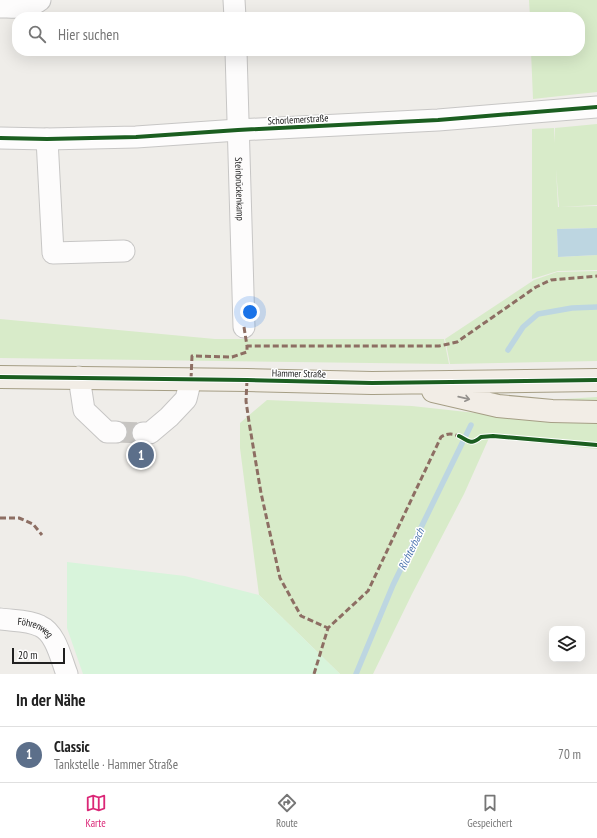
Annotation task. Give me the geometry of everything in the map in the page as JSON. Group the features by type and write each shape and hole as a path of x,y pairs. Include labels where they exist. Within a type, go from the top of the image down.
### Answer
{"main road":[{"name":"Hammer Straße","path":"0,376 399,383 597,380"},
{"path":"399,383 498,406 552,412 597,412"}],"street":[{"path":"0,7 24,7 32,5 40,0"},
{"path":"234,0 235,12"},
{"name":"Steinbrückenkamp","path":"236,56 244,327"},
{"name":"Schorlemerstraße","path":"0,138 47,139 136,137 238,130 438,120 597,106"},
{"path":"47,139 53,253 124,252"},
{"path":"79,377 84,410 107,432 116,432"},
{"path":"143,433 150,433 169,417 186,399 191,379"},
{"name":"Föhrenweg","path":"0,619 30,623 40,626 47,631 53,639 67,674"}],"green space":[{"path":"529,0 597,0 597,92 533,99 531,56 585,56 585,12 530,12"},
{"path":"597,124 597,205 560,207 597,206 597,228 557,229 558,257 597,255 597,270 558,271 532,279 532,129 554,128 555,143 555,128","holes":["556,169 559,207 558,207"]},
{"path":"597,271 597,361 450,364 445,339 534,280 557,272"},
{"path":"0,319 215,339 444,339 449,364 0,358"},
{"path":"597,397 597,405 564,404 565,399"},
{"path":"267,400 412,406 549,421 597,423 597,449 489,438 464,494 412,594 373,674 340,674 259,595 240,448 240,423"},
{"path":"67,562 185,576 259,595 340,674 83,674 67,628"}],"water":[{"path":"597,228 597,255 558,257 557,229"}],"waterway":[{"name":"Richterbach","path":"508,350 523,327 538,314 572,308 597,307"},
{"name":"Richterbach","path":"356,674 393,585 471,425"}],"tunnel":[{"path":"116,432 143,433"}],"marked path":[{"path":"244,327 247,346 439,346 457,342 536,287 551,280 597,276"},
{"path":"191,379 192,356 232,357 247,352 247,346"},
{"path":"247,380 246,401 249,422 261,493 280,578 301,616 328,628"},
{"path":"314,674 328,628 368,591 441,437 447,434 452,434 462,438"},
{"path":"0,518 19,518 33,524 42,535"}],"cycle path":[{"path":"0,138 47,139 136,137 238,130 438,120 597,107"},
{"path":"0,377 372,383 597,380"},
{"path":"459,436 471,442 481,437 493,436 597,445"}],"place":[{"name":"Classic","path":"141,455"}]}
